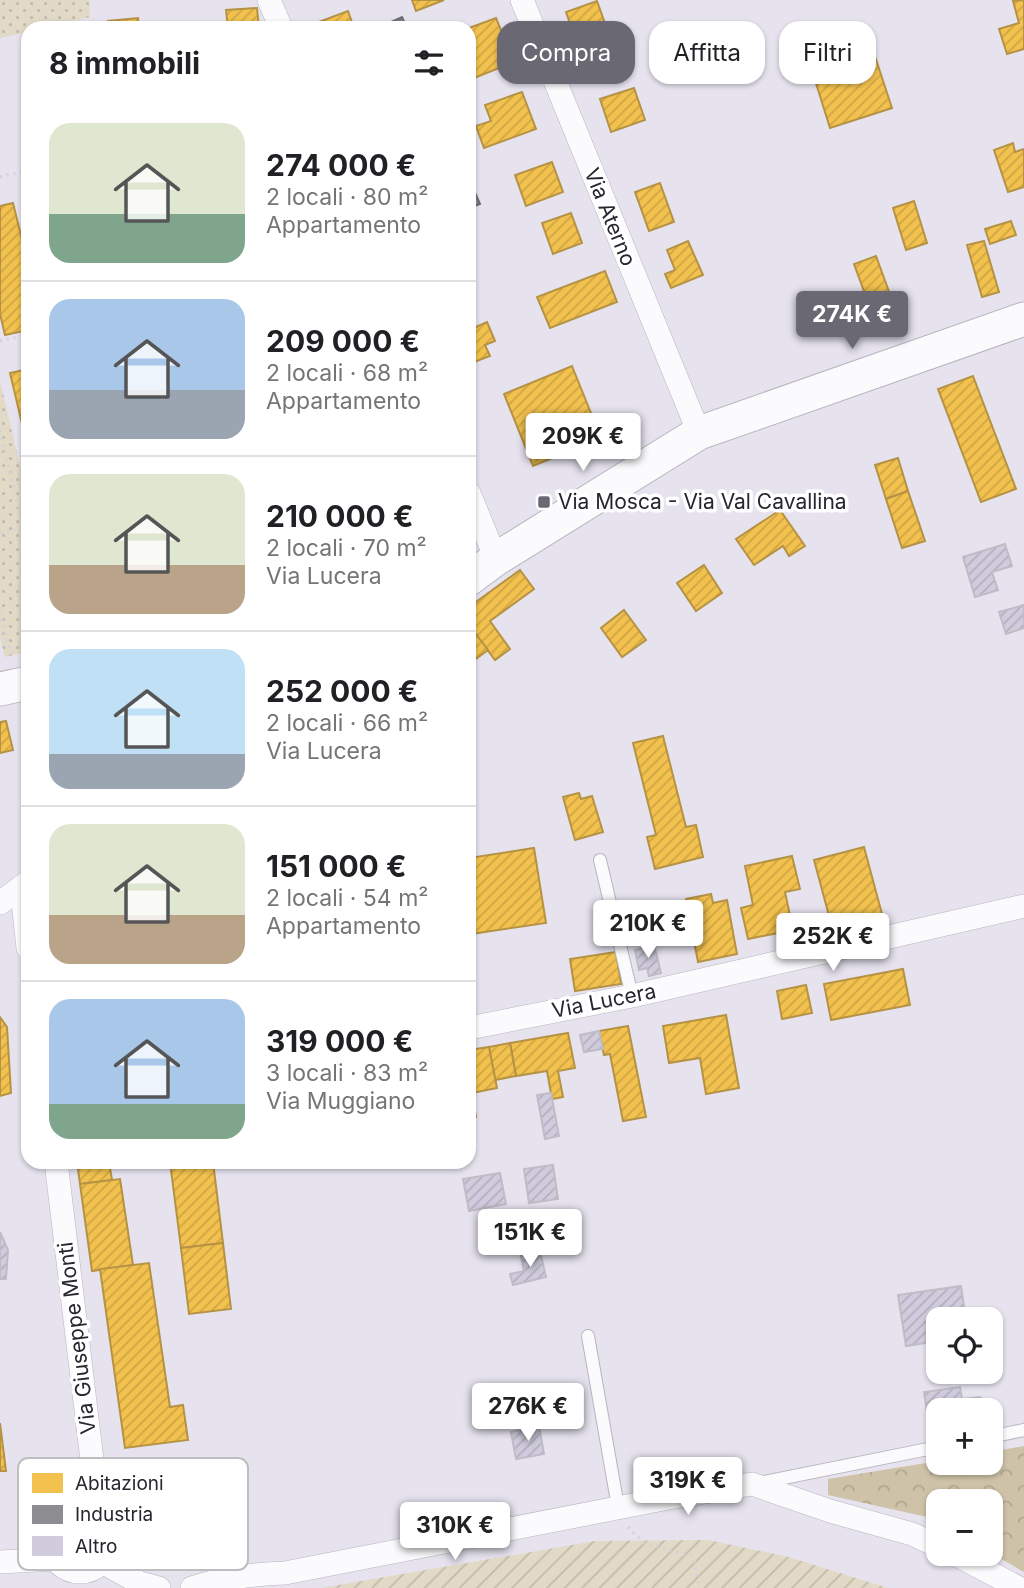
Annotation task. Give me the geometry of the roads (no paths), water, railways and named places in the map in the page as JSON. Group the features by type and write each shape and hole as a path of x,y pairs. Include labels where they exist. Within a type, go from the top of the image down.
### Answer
{"street":[{"path":"269,0 278,21"},
{"name":"Via Aterno","path":"522,0 698,433"},
{"path":"478,571 698,433 1024,319"},
{"path":"0,689 19,669"},
{"path":"0,903 21,888"},
{"name":"Via Lucera","path":"476,1027 632,996 1024,906"},
{"name":"Via Giuseppe Monti","path":"57,1169 92,1458"},
{"path":"192,1588 259,1574 285,1573 618,1507 752,1484 926,1540"},
{"path":"0,1562 18,1561"},
{"path":"978,1566 1019,1588"},
{"path":"71,1570 89,1570"},
{"path":"116,1570 139,1583 159,1588"},
{"path":"257,1588 285,1573"}],"lane":[{"path":"600,860 632,996"},
{"path":"588,1336 618,1507"},
{"path":"1003,1434 1024,1430"},
{"path":"752,1484 926,1449"}],"place":[{"name":"Via Mosca - Via Val Cavallina","path":"544,502"}]}
